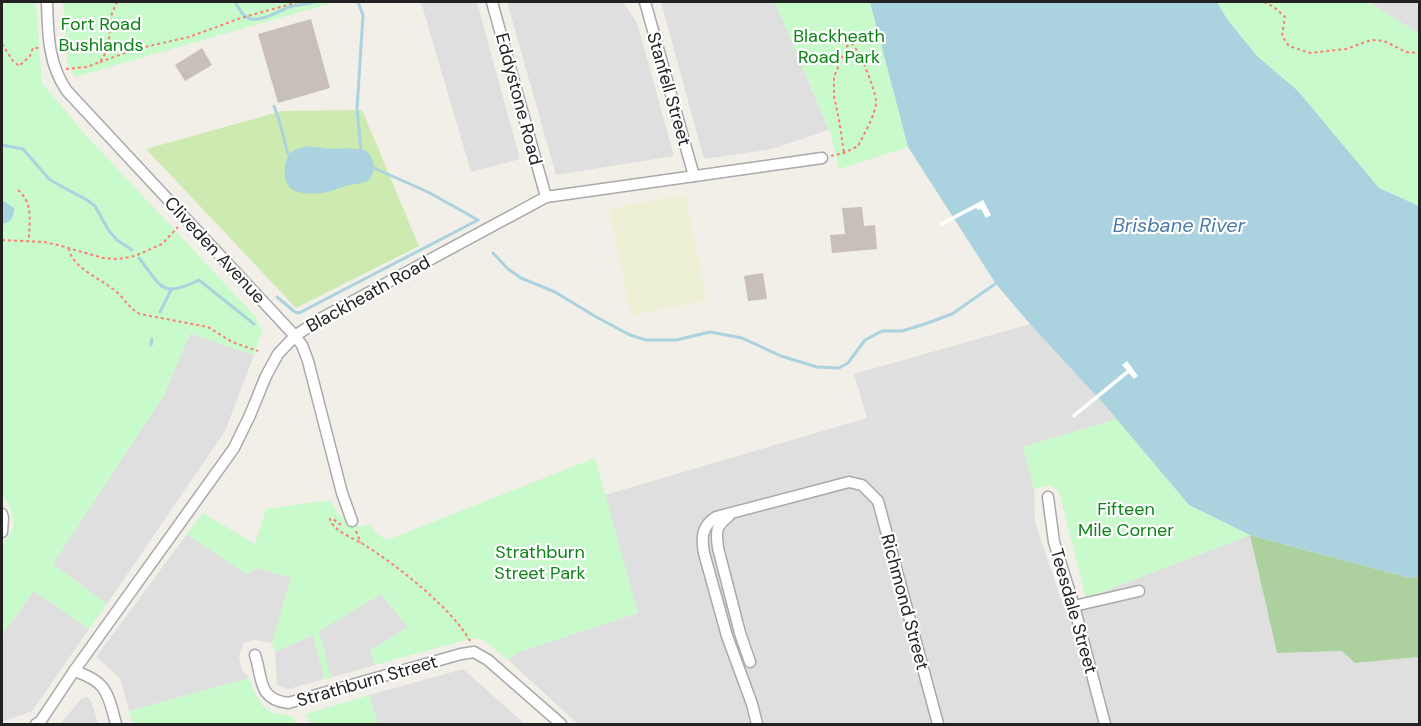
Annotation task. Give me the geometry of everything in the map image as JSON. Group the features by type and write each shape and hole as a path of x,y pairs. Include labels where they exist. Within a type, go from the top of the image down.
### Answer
{"street":[{"name":"Cliveden Avenue","path":"47,2 53,63 68,91 302,345 309,361 342,493 352,521"},
{"name":"Eddystone Road","path":"492,2 546,198"},
{"name":"Stanfell Street","path":"645,2 694,176"},
{"name":"Blackheath Road","path":"36,724 40,722 234,447 278,354 295,336 320,319 546,198 822,158"},
{"name":"Richmond Street","path":"732,514 849,482 862,485 878,501 938,724"},
{"name":"Teesdale Street","path":"1048,497 1054,542 1074,606 1105,724"},
{"path":"2,514 2,532"},
{"path":"732,514 718,525 716,534 740,633 750,662"},
{"path":"732,514 716,517 707,522 702,544 727,636 757,724"},
{"path":"1074,606 1139,591"},
{"path":"727,636 740,633"},
{"path":"474,652 488,660 561,724"},
{"name":"Strathburn Street","path":"255,655 260,682 265,692 271,699 288,703 474,652"},
{"path":"74,671 90,675 100,684 108,695 116,724"}],"path":[{"path":"100,62 108,49 111,16 117,2"},
{"path":"57,73 69,68 87,67 136,49 189,37 298,2"},
{"path":"1264,2 1285,17 1281,36 1289,46 1310,53 1346,49 1371,40 1384,40 1406,52 1419,53"},
{"path":"2,44 13,62 19,66 30,56 33,48 50,48"},
{"path":"822,158 844,153 858,146 876,103 870,80 857,49 852,44 847,46 834,77 834,96 844,153"},
{"path":"18,190 27,202 30,213 28,241"},
{"path":"2,240 44,242 103,258 118,259 135,256 162,244 186,218"},
{"path":"69,248 71,257 78,264 119,294 134,311 208,327 232,342 258,351"},
{"path":"352,521 345,527 333,519 330,520 345,534 377,553 441,606 469,639 474,652"}],"shaded area":[{"path":"421,2 477,2 520,159 471,172"},
{"path":"507,2 623,2 637,23 674,156 556,175"},
{"path":"661,2 775,2 829,130 772,149 704,159"},
{"path":"1369,2 1419,2 1419,34"},
{"path":"1030,324 1117,419 1023,447 1034,489 1035,522 1063,605 1250,535 1277,653 1342,651 1356,663 1419,657 1419,724 578,724 508,660 519,652 638,613 605,495 867,418 854,374"},
{"path":"190,333 254,355 225,431 107,604 53,564 163,397"},
{"path":"187,534 246,574 257,568 291,578 272,643 255,640 245,642 239,656 242,670 249,678 129,711 120,678 96,657"},
{"path":"34,591 89,629 32,711 2,722 2,635"},
{"path":"381,594 408,627 370,651 375,665 333,677 330,675 319,631"},
{"path":"313,635 324,676 322,680 288,689 277,685 275,652"},
{"path":"463,669 525,724 378,724 369,695"},
{"path":"85,697 91,701 98,724 60,724 81,699"}],"green space":[{"path":"2,2 36,2 42,83 82,131 256,317 262,332 254,355 190,333 163,397 53,564 107,604 89,629 34,591 2,635 2,546 14,526 9,505 2,495"},
{"name":"Fort Road Bushlands","path":"63,2 335,2 75,77 67,60"},
{"name":"Blackheath Road Park","path":"775,2 870,2 908,147 839,169 831,134"},
{"path":"1217,2 1369,2 1419,34 1419,206 1379,188 1298,91 1257,56 1227,19"},
{"path":"362,110 419,246 296,308 146,149 282,111"},
{"path":"685,194 707,300 631,316 609,209"},
{"name":"Fifteen Mile Corner","path":"1117,419 1189,505 1250,535 1086,598 1059,491 1050,485 1034,489 1023,447"},
{"name":"Strathburn Street Park","path":"595,458 638,613 519,652 508,660 484,640 473,638 375,665 370,651 408,627 381,594 319,631 330,674 333,677 322,680 324,676 313,635 275,652 272,643 291,578 257,568 246,574 187,534 203,513 255,544 266,509 330,500 338,514 360,527 370,524 377,534 387,540"},
{"path":"1250,535 1410,578 1419,576 1419,657 1355,663 1342,651 1277,653"},
{"path":"249,678 255,694 265,708 274,713 293,717 296,724 133,724 129,711"},
{"path":"369,695 378,724 310,724 306,714"}],"water":[{"name":"Brisbane River","path":"870,2 1217,2 1227,19 1257,56 1298,91 1379,188 1419,206 1419,576 1410,578 1250,535 1189,505 1109,410 996,284 908,147"},
{"path":"307,146 367,151 372,158 373,174 368,181 363,183 326,192 311,194 295,191 287,184 285,165 293,151"},
{"path":"2,200 14,208 14,211 10,221 2,224"}],"pier":[{"path":"983,200 991,215 986,218 981,209 976,208 941,226 940,223"},
{"path":"1127,361 1138,376 1134,379 1129,373 1074,418 1072,415 1127,370 1122,365"}],"building":[{"path":"311,19 330,88 278,103 258,34"},
{"path":"202,48 212,65 185,81 175,65"},
{"path":"862,207 864,226 875,225 877,249 832,253 830,235 845,234 842,208"},
{"path":"763,273 767,299 748,301 744,276"}],"waterway":[{"path":"235,2 241,12 251,19 266,17 289,7 314,2"},
{"path":"358,2 363,15 357,109 361,151"},
{"path":"274,106 290,158"},
{"path":"2,145 23,149 50,180 95,206 109,231 117,240 132,250"},
{"path":"277,297 299,313 478,220 428,192 371,168"},
{"path":"493,253 508,269 521,278 555,292 630,335 646,340 676,340 710,332 742,338 781,356 817,367 839,368 848,363 865,340 882,331 902,331 952,314 998,282"},
{"path":"139,258 163,287 177,289 199,280 254,324"},
{"path":"160,312 171,290"},
{"path":"151,345 152,339"}]}
